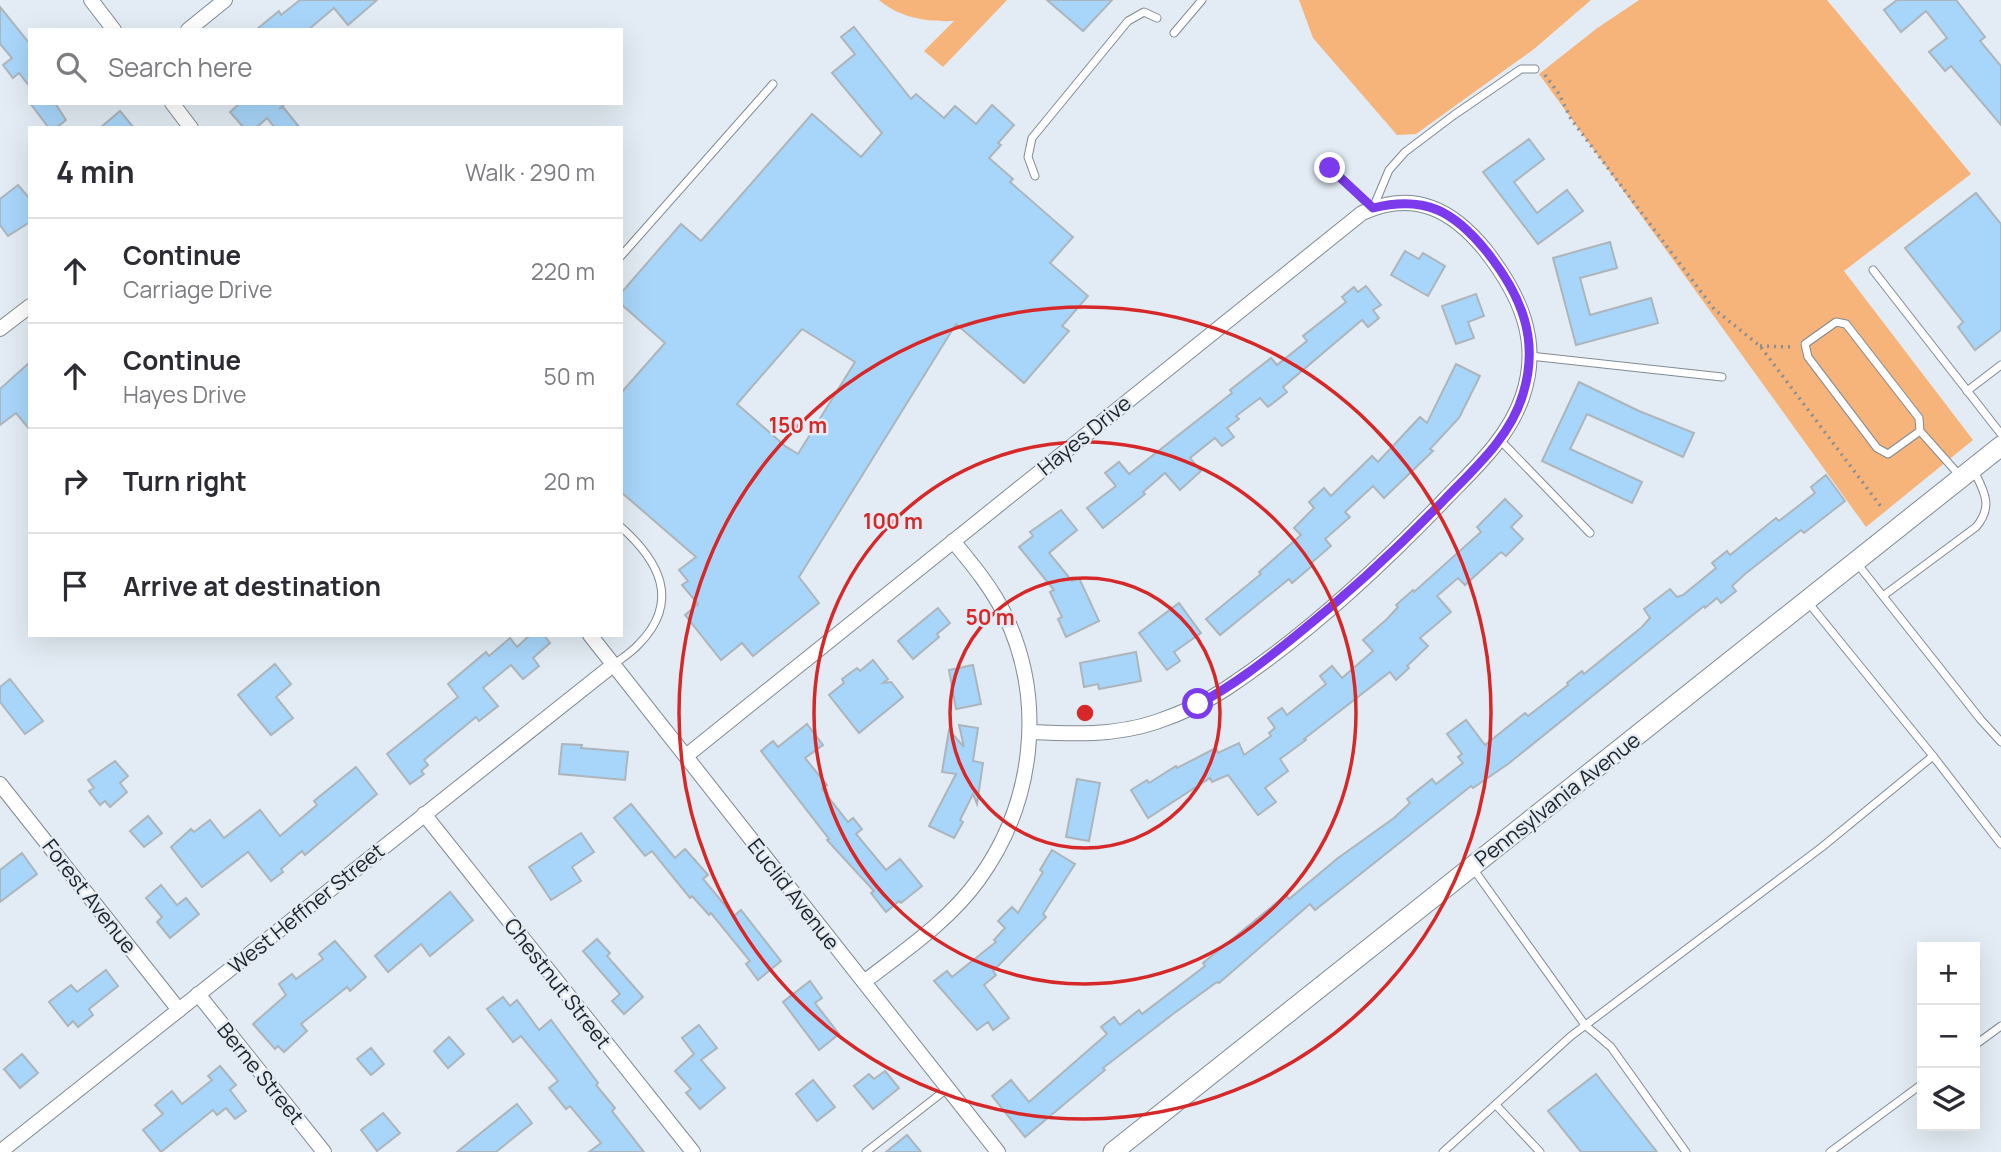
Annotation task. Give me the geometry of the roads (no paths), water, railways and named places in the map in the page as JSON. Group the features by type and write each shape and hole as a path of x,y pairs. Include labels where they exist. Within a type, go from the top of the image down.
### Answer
{"street":[{"path":"91,0 112,28"},
{"path":"190,28 225,0"},
{"path":"174,105 189,126"},
{"name":"Hayes Drive","path":"686,756 1362,213 1395,203 1410,203 1441,211 1466,228 1493,261 1518,299 1524,318 1529,355 1523,395 1516,413 1499,439 1418,527 1359,582 1303,630 1225,690 1188,709 1138,727 1091,734 1030,732"},
{"path":"0,330 28,308"},
{"name":"Pennsylvania Avenue","path":"1113,1152 2001,446"},
{"path":"864,982 949,914 979,880 1003,842 1017,807 1024,778 1030,732 1026,679 1019,652 1006,617 979,574 953,541"},
{"name":"Euclid Avenue","path":"592,637 998,1152"},
{"name":"West Heffner Street","path":"0,1152 613,664"},
{"name":"Forest Avenue","path":"1,786 179,1010"},
{"name":"Chestnut Street","path":"424,814 693,1152"},
{"name":"Berne Street","path":"198,994 324,1152"}],"lane":[{"path":"1174,33 1202,0"},
{"path":"1035,176 1028,157 1032,138 1128,22 1144,12 1157,18"},
{"path":"1330,168 1373,208 1388,170 1405,152 1521,69 1535,69"},
{"path":"623,254 773,84"},
{"path":"1873,270 2001,434"},
{"path":"1883,596 1976,527 1984,518 1987,505 1985,493 1920,431 1919,418 1846,324 1836,322 1805,344 1808,357 1877,448 1888,454 1920,431"},
{"path":"1529,355 1722,377"},
{"path":"1967,391 2001,365"},
{"path":"1499,439 1590,533"},
{"path":"613,664 639,644 654,625 663,599 655,565 643,546 623,529"},
{"path":"1856,561 2001,742"},
{"path":"1807,601 2001,844"},
{"path":"1443,1152 1571,1036 1812,855 1933,756"},
{"path":"1472,867 1585,1026 1611,1047 1686,1152"},
{"path":"1980,1041 2001,1026"},
{"path":"866,1152 947,1088"},
{"path":"1830,1152 1917,1088"},
{"path":"1496,1105 1540,1152"}]}
